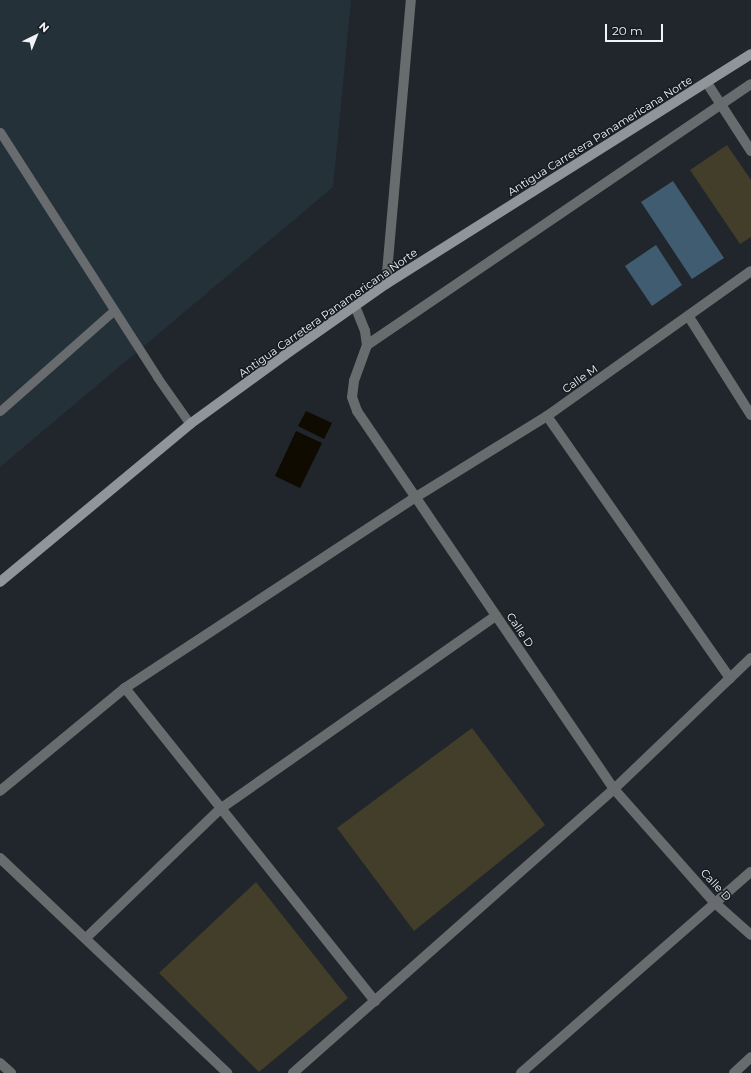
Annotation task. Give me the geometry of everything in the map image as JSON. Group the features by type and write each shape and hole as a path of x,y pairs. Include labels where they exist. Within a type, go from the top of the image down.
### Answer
{"main road":[{"name":"Antigua Carretera Panamericana Norte","path":"0,582 190,424 386,284 751,54"}],"street":[{"path":"386,284 411,0"},
{"path":"707,83 751,151"},
{"path":"355,306 365,331 367,345 751,84"},
{"name":"Calle M","path":"0,791 125,688 416,497 548,416 689,317 751,271"},
{"path":"689,317 751,415"},
{"name":"Calle D","path":"367,345 354,381 352,397 357,411 614,789 715,903 751,935"},
{"path":"548,416 730,678"},
{"path":"86,938 220,809 496,616"},
{"path":"293,1073 614,789 751,658"},
{"path":"125,688 220,809 375,1001"},
{"path":"0,858 227,1073"},
{"path":"521,1073 751,872"},
{"path":"734,1073 750,1060"},
{"path":"0,1063 11,1073"}],"lane":[{"path":"0,132 114,310 190,424"},
{"path":"0,411 114,310"}],"shaded area":[{"path":"0,0 351,0 333,187 0,467"},
{"path":"727,145 751,180 751,237 740,244 690,170"},
{"path":"306,411 332,423 324,439 298,426"},
{"path":"296,431 322,443 300,488 275,476"},
{"path":"472,728 545,825 414,931 337,828"},
{"path":"256,882 348,998 259,1072 159,973"}],"building":[{"path":"673,181 724,258 692,279 641,202"},
{"path":"656,245 682,285 652,306 625,266"}]}
